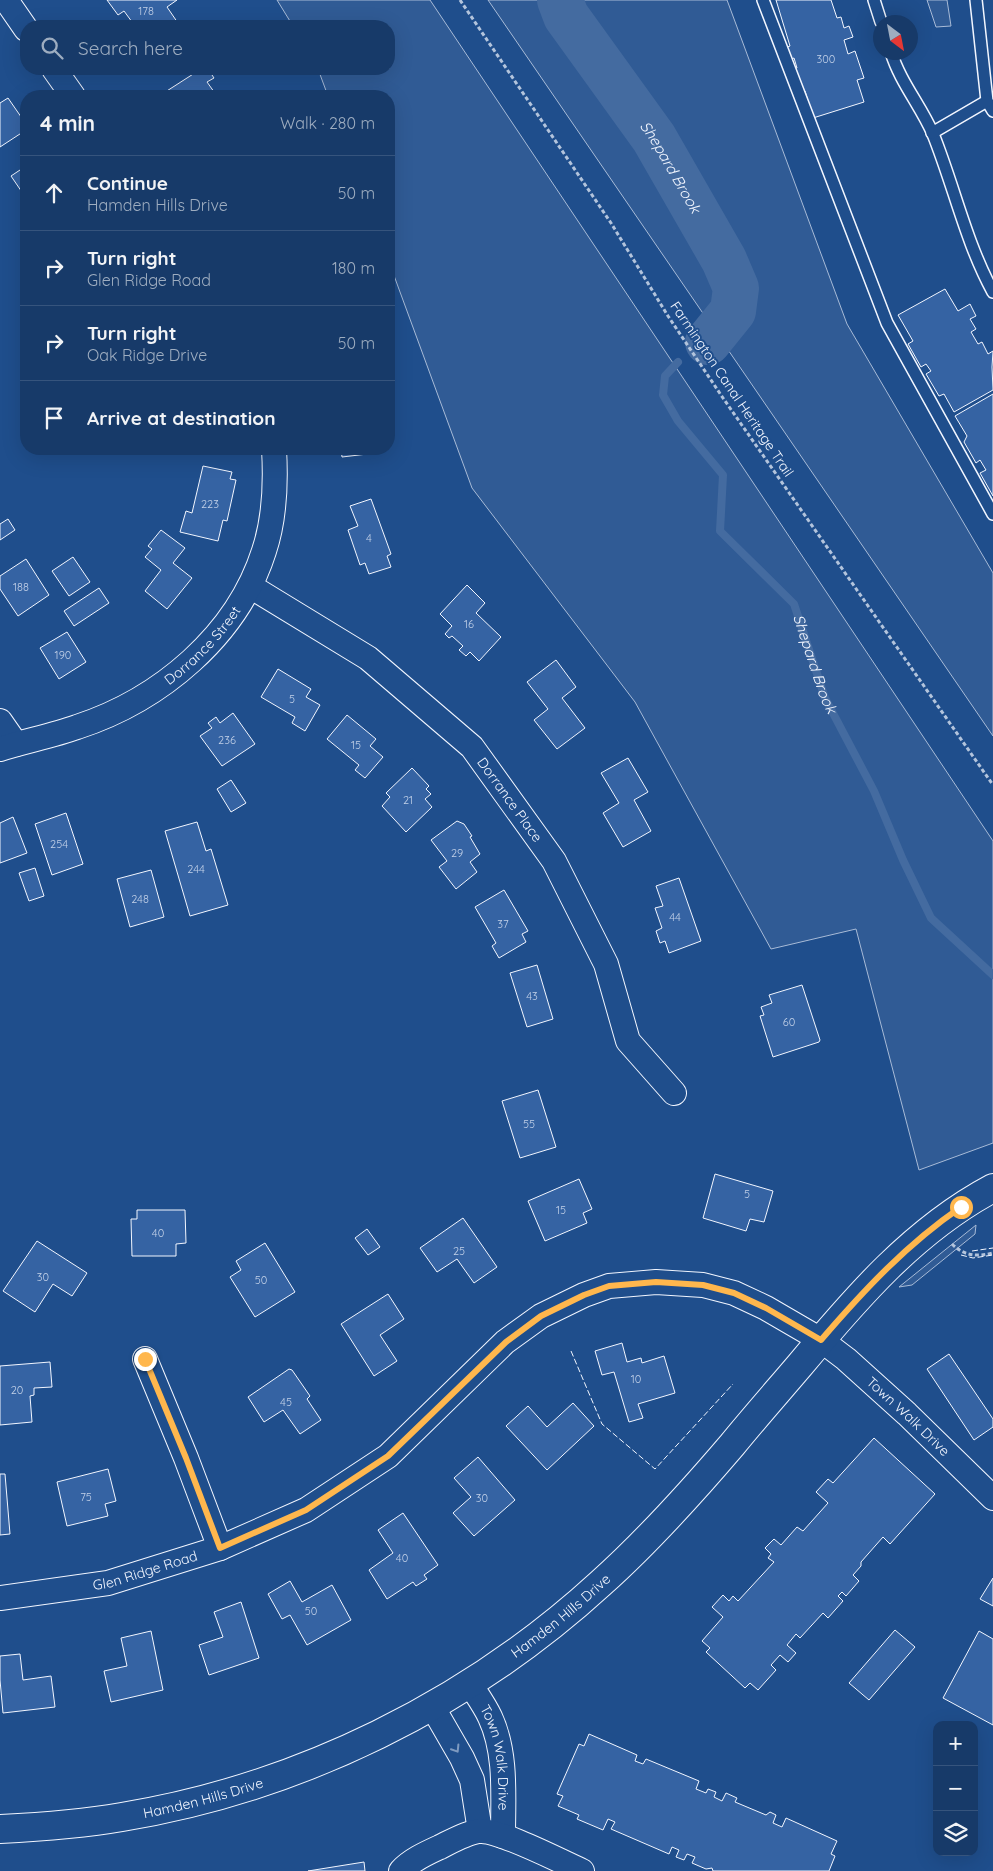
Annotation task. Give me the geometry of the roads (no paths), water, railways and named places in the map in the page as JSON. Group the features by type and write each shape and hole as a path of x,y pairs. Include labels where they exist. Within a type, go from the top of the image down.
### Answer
{"street":[{"path":"6,0 20,20"},
{"path":"58,75 69,90"},
{"name":"Dorrance Street","path":"8,747 78,727 116,711 154,691 183,669 224,626 250,586 264,550 272,513 276,480 274,455"},
{"name":"Dorrance Place","path":"250,586 368,658 472,747 554,861 606,964 628,1041 674,1093"},
{"path":"0,721 8,747"},
{"name":"Hamden Hills Drive","path":"0,1829 45,1827 123,1817 204,1799 282,1775 351,1748 470,1684 538,1636 601,1584 654,1531 716,1463 876,1279 906,1249 934,1226 993,1188"},
{"name":"Glen Ridge Road","path":"0,1598 108,1583 220,1548 306,1510 388,1456 506,1342 541,1316 584,1295 609,1286 647,1283 703,1285 734,1293 766,1308 821,1340"},
{"name":"Town Walk Drive","path":"821,1340 907,1414 993,1498"},
{"path":"145,1359 186,1458 220,1548"},
{"name":"Town Walk Drive","path":"470,1684 490,1717 498,1740 502,1770 503,1836"},
{"name":"Town Walk Drive","path":"432,1706 462,1758 472,1780 477,1802 480,1831 503,1836 582,1871"},
{"path":"402,1871 407,1864 432,1851 463,1836 480,1831"}],"lane":[{"path":"763,0 887,322 993,514"},
{"path":"874,0 879,15"},
{"path":"976,0 987,101 993,111"},
{"path":"893,60 932,133 981,270 993,292"},
{"path":"932,133 987,101"}],"waterway":[{"name":"Shepard Brook","path":"560,0 566,16 654,138 724,260 736,288 733,311 708,342"},
{"name":"Shepard Brook","path":"678,362 665,376 663,395 678,421 723,475 720,531 794,604 825,698 874,791 903,860 931,918 993,975"}]}
